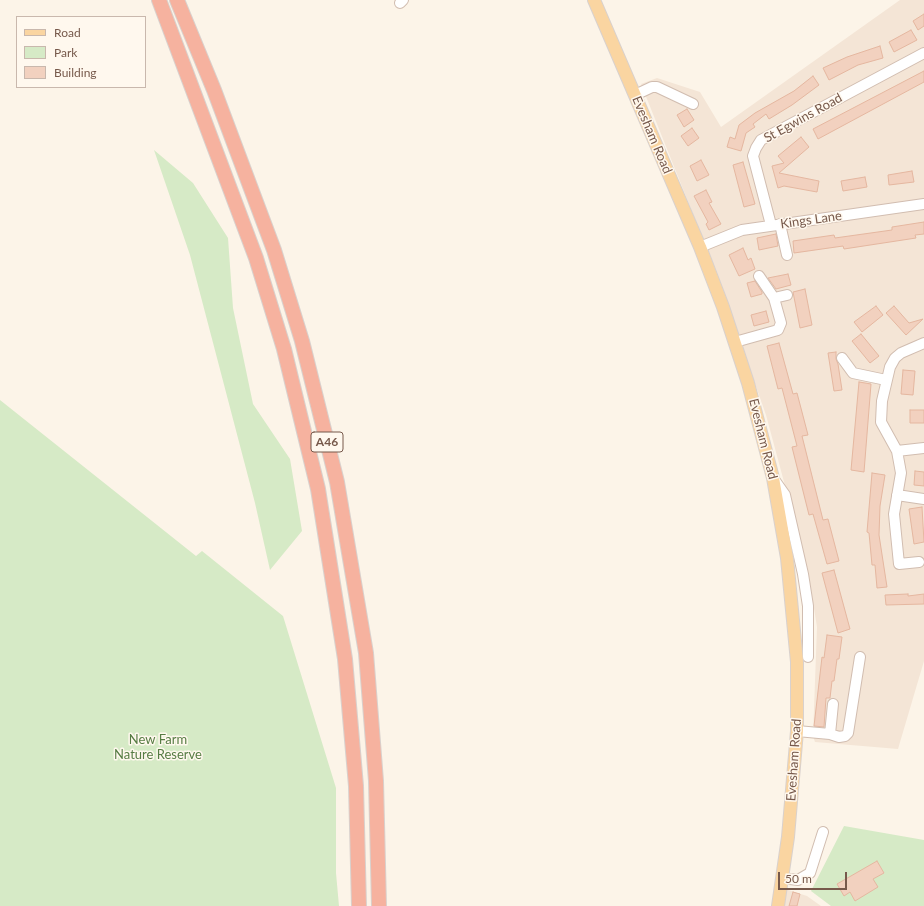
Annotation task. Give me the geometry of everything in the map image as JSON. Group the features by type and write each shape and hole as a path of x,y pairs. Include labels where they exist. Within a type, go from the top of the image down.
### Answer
{"highway":[{"name":"A46","path":"159,0 256,258 284,350 318,489 346,659 356,786 359,906"},
{"name":"A46","path":"177,0 214,90 274,250 302,341 337,482 366,653 376,780 379,906"}],"main road":[{"name":"Evesham Road","path":"594,0 700,247 735,342 760,424 773,478 787,558 797,662 797,730 788,838 778,906"}],"street":[{"name":"St Egwins Road","path":"787,255 753,156 761,140 924,53"},
{"path":"635,95 652,87 657,87 693,104"},
{"name":"Kings Lane","path":"700,247 733,233 776,224 924,204"},
{"path":"735,342 778,330 780,323 774,298 759,276"},
{"path":"774,298 787,295"},
{"path":"919,562 899,564 894,514 901,473 897,451 881,422 886,380 895,358 907,349 924,343"},
{"path":"842,358 853,373 886,380"},
{"path":"897,451 924,448"},
{"path":"773,478 785,495 808,606 808,657"},
{"path":"897,495 924,499"},
{"path":"793,608 808,606"},
{"path":"797,730 830,734 839,737 845,736 848,733 860,657"},
{"path":"830,734 833,704"},
{"path":"782,878 798,880 810,873 823,832"}],"shaded area":[{"path":"900,0 924,0 924,661 898,749 815,742 813,736 817,627 808,571 766,415 713,264 641,84 657,78 700,92 721,127"},
{"path":"782,888 807,896 821,906 779,906"}],"green space":[{"path":"154,150 193,183 228,238 233,308 253,404 290,459 302,531 270,570 255,503 190,255"},
{"name":"New Farm Nature Reserve","path":"0,400 196,556 202,551 283,616 336,788 336,873 339,906 0,906"},
{"path":"844,826 924,840 924,906 831,906 811,891"}],"building":[{"path":"924,14 924,26 918,30 913,21"},
{"path":"911,30 917,40 894,52 889,42"},
{"path":"880,46 883,58 858,65 829,80 823,68 847,57"},
{"path":"924,71 924,82 818,139 813,129"},
{"path":"813,76 819,85 792,105 769,119 766,114 753,124 755,127 746,133 741,151 727,147 730,137 735,139 739,125 755,113 794,91"},
{"path":"687,109 694,120 684,127 677,115"},
{"path":"692,128 699,138 688,146 681,136"},
{"path":"801,137 809,147 779,173 819,181 817,192 784,186 778,188 772,166 784,163 778,156"},
{"path":"701,160 709,175 697,181 690,166"},
{"path":"743,162 755,204 744,207 733,165"},
{"path":"912,171 914,182 889,185 888,175"},
{"path":"865,177 867,187 843,191 841,181"},
{"path":"706,190 712,202 709,203 721,224 709,230 706,224 708,222 694,196"},
{"path":"924,222 924,234 915,235 916,238 844,249 843,246 794,253 793,241 834,235 835,238 892,230 892,227"},
{"path":"776,234 778,246 759,250 757,238"},
{"path":"743,248 748,260 751,258 755,269 739,276 729,255"},
{"path":"788,274 791,285 776,289 768,278"},
{"path":"755,281 762,294 751,297 747,283"},
{"path":"805,289 812,325 800,328 793,292"},
{"path":"876,306 883,315 862,332 854,322"},
{"path":"894,306 909,323 923,319 906,335 886,313"},
{"path":"766,311 769,322 754,326 751,315"},
{"path":"861,334 879,356 870,363 852,341"},
{"path":"779,343 793,394 797,393 808,435 802,436 823,520 828,519 839,561 827,564 813,514 809,515 792,447 797,446 782,388 778,389 767,346"},
{"path":"836,352 842,390 834,391 828,353"},
{"path":"903,370 915,371 913,395 901,394"},
{"path":"859,382 871,384 864,472 851,470"},
{"path":"910,410 924,410 924,423 910,423"},
{"path":"915,471 924,472 924,486 914,485"},
{"path":"872,473 885,475 880,506 879,535 887,587 877,588 875,565 872,565 869,533 867,532"},
{"path":"922,507 924,542 914,544 909,509"},
{"path":"834,570 850,629 838,633 822,573"},
{"path":"908,594 908,596 924,594 924,604 886,605 885,595"},
{"path":"827,635 842,637 834,681 832,681 830,698 826,698 824,727 814,726 822,657 824,658"},
{"path":"877,861 884,873 873,879 878,887 855,901 850,892 844,896 837,884"},
{"path":"793,892 800,894 797,906 789,906"}]}
